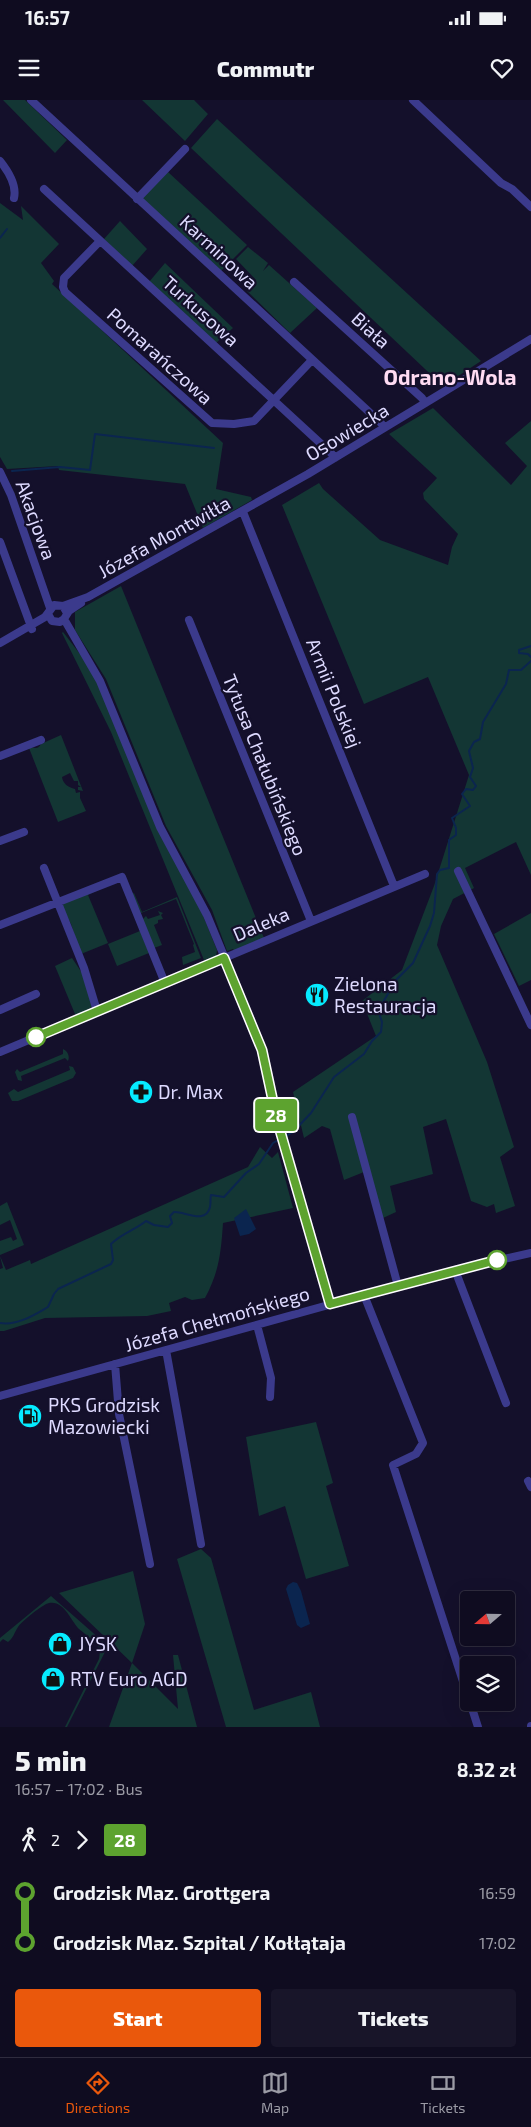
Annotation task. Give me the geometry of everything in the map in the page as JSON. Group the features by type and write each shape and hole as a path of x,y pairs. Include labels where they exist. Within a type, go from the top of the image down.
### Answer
{"street":[{"name":"Karminowa","path":"31,100 384,428"},
{"path":"413,100 501,182 512,189 531,207"},
{"path":"137,199 185,149"},
{"path":"0,161 13,183 14,198"},
{"name":"Turkusowa","path":"44,188 335,458"},
{"name":"Pomarańczowa","path":"100,241 64,278 63,287 66,292 212,423 234,424 254,421 312,360"},
{"name":"Biała","path":"294,282 422,398 425,404"},
{"name":"Osowiecka","path":"255,505 531,339"},
{"name":"Akacjowa","path":"0,472 11,496 40,579 57,614 80,647 100,681 160,827 207,915 262,1050 279,1130 330,1304"},
{"name":"Józefa Montwiłła","path":"0,643 57,614 255,505"},
{"name":"Armii Polskiej","path":"243,512 394,886"},
{"path":"0,542 32,627"},
{"name":"Tytusa Chałubińskiego","path":"189,620 311,921"},
{"path":"0,756 41,740"},
{"path":"0,841 24,832"},
{"path":"44,868 84,968 97,1011"},
{"path":"458,871 531,1025"},
{"name":"Daleka","path":"0,1052 425,874"},
{"path":"0,925 122,877 165,983"},
{"path":"0,1010 36,994"},
{"path":"352,1117 398,1286"},
{"name":"Józefa Chełmońskiego","path":"0,1396 455,1270 531,1253"},
{"path":"455,1270 506,1403"},
{"path":"364,1295 423,1443 416,1454 393,1464 460,1673"},
{"path":"257,1325 271,1378 270,1397"},
{"path":"166,1350 201,1544"},
{"path":"115,1364 119,1414 150,1564"},
{"path":"472,1711 478,1727"}],"green space":[{"path":"3,100 25,100 67,140 55,153"},
{"path":"142,100 194,100 208,114 185,141"},
{"path":"217,119 481,361 443,386 191,148"},
{"path":"168,172 247,245 220,272 140,198"},
{"path":"0,203 23,220 21,206 59,244 41,263 54,281 52,284 223,443 216,489 251,497 252,500 203,528 185,484 59,470 58,466 7,469 0,457"},
{"path":"120,221 147,249 132,266 104,239"},
{"path":"248,247 268,263 263,271 269,265 317,308 290,333 247,291 256,280 236,259"},
{"path":"165,263 233,328 216,343 149,282"},
{"path":"433,408 511,485 527,466 505,443 531,421 531,875 516,842 465,868 474,888 453,899 441,926 437,945 487,1062 514,1147 500,1157 515,1206 496,1213 494,1204 487,1207 471,1201 446,1119 423,1127 433,1174 390,1186 396,1212 383,1218 369,1170 344,1180 330,1129 322,1126 304,1138 293,1092 376,1036 362,1001 402,970 434,886 469,775 428,677 364,704 282,505 319,483 323,489 380,540 448,565 452,547 458,534 424,499 423,493 437,478 389,434"},
{"path":"121,586 264,938 234,951 233,949 227,951 212,910 166,826 106,679 75,630 75,612"},
{"path":"63,632 90,667 198,903 217,950 216,956 204,960 111,732"},
{"path":"61,735 83,791 78,790 78,787 81,787 78,785 78,781 74,781 70,773 62,777 63,782 75,789 76,793 80,792 80,798 86,811 58,822 29,748 37,748 41,744"},
{"path":"108,885 88,895 108,943 81,954 71,924 62,907 64,902"},
{"path":"134,893 142,912 177,897 201,958 183,965 182,957 195,952 194,944 176,899 141,913 132,894"},
{"path":"158,911 163,913 161,915 163,919 158,920 158,923 154,925 162,945 154,948 142,920 146,916 148,919 160,915"},
{"path":"531,913 531,980 519,986 494,934"},
{"path":"140,931 149,953 117,966 108,944"},
{"path":"72,958 84,976 92,1007 80,1014 75,1014 55,966"},
{"path":"63,1049 68,1054 68,1061 65,1058 21,1076 22,1081 18,1080 15,1072 17,1069 20,1072 63,1054"},
{"path":"69,1066 73,1067 76,1073 73,1078 18,1101 12,1101 8,1093 14,1089 18,1092 70,1070"},
{"path":"260,1147 272,1158 278,1152 293,1208 223,1223 218,1262 205,1298 192,1300 185,1297 169,1303 171,1311 147,1316 45,1318 0,1331 0,1269 3,1268 0,1256 6,1270 30,1260 31,1264 248,1167"},
{"path":"7,1202 24,1245 0,1255 0,1241 11,1237 13,1241 17,1239 10,1220 0,1225 0,1206"},
{"path":"316,1422 333,1483 326,1486 349,1566 306,1579 285,1506 259,1516 246,1437"},
{"path":"201,1549 211,1558 254,1710 311,1692 320,1727 226,1727 177,1559"},
{"path":"133,1571 145,1624 132,1663 59,1593"},
{"path":"51,1596 108,1646 67,1727 65,1727 99,1659 100,1652 97,1645 79,1629 63,1608 54,1603 46,1604 28,1617 18,1627 8,1642 3,1639 0,1642 0,1638"},
{"path":"173,1655 178,1655 197,1727 109,1727 132,1663 178,1709"}],"water":[{"path":"246,1209 256,1229 249,1234 240,1236 234,1218"},
{"path":"293,1582 297,1583 301,1591 310,1624 301,1628 297,1625 286,1589"}],"waterway":[{"path":"0,238 7,229"},
{"path":"12,471 60,467 90,470 95,434 214,448"},
{"path":"531,646 519,650 519,653 528,654 531,657"},
{"path":"284,1137 293,1132 311,1113 334,1077 364,1054 372,1041 381,1032 382,1022 379,1013 382,1004 396,980 413,963 430,926 434,913 437,874 440,870 449,868 449,840 456,835 456,828 452,818 470,806 462,794 466,789 473,790 476,786 470,777 473,768 469,751 474,742 480,739 483,722 506,684 509,670 521,670 531,661"},
{"path":"0,1323 13,1323 37,1313 48,1307 58,1289 111,1264 113,1260 111,1244 146,1221 154,1225 168,1227 172,1223 170,1216 174,1212 194,1216 204,1215 210,1207 211,1195 224,1197 246,1173 259,1164 273,1143 280,1139"}],"bus line":[{"name":"28","path":"36,1037 224,958 262,1050 277,1120 330,1304 497,1260"}],"place":[{"name":"Zielona Restauracja","path":"317,995"},
{"name":"Dr. Max","path":"141,1092"},
{"name":"PKS Grodzisk Mazowiecki","path":"30,1416"},
{"name":"JYSK","path":"60,1644"},
{"name":"RTV Euro AGD","path":"53,1679"}],"district":[{"name":"Odrano-Wola","path":"450,378"}]}
